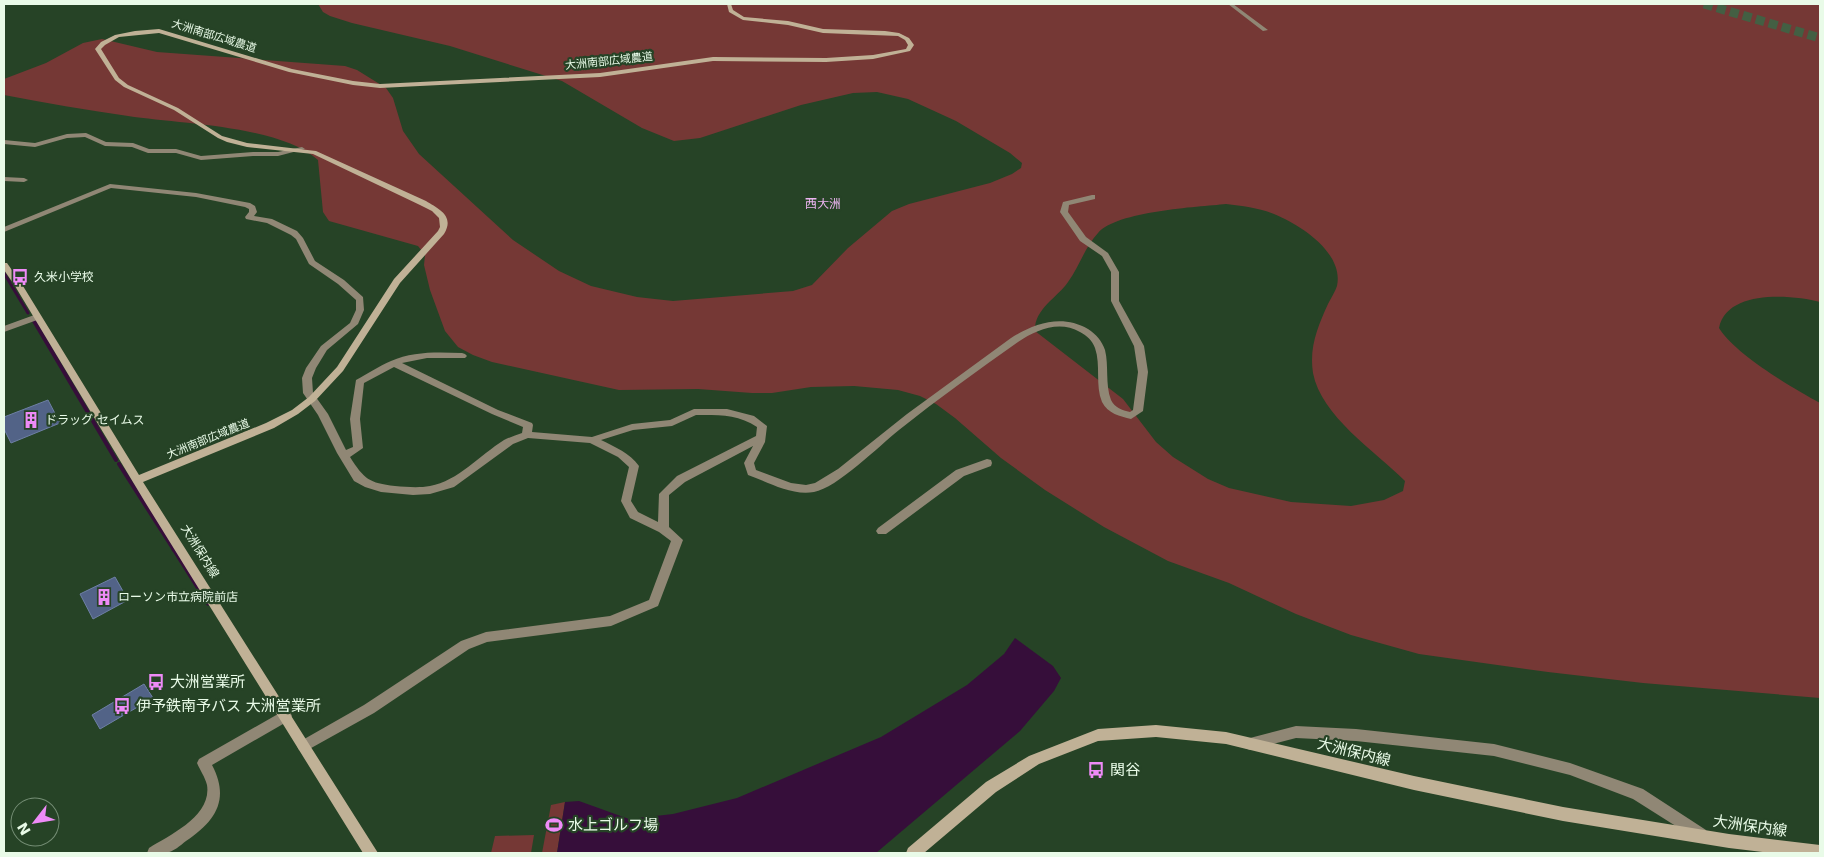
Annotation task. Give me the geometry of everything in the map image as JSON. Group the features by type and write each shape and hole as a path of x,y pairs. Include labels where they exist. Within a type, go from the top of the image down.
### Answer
{"street":[{"name":"大洲南部広域農道","path":"138,480 251,434 295,412 313,399 339,372 395,283 438,237 444,226 444,219 438,211 327,156 302,150 247,145 220,137 176,109 126,86 117,79 98,49 101,44 137,32 160,31 291,71 353,83 388,86 600,75 713,59 808,60 872,58 908,50 911,45 907,39 899,35 823,31 743,18 731,11 729,4"},
{"path":"1230,4 1265,30"},
{"path":"4,142 35,146 68,136 86,135 105,144 133,145 148,151 176,152 201,158 278,154 302,150"},
{"path":"4,179 24,180"},
{"path":"4,230 110,186 196,195 247,205 252,208 253,212 249,217 269,222 294,233 300,238 312,262 341,282 360,299 360,310 354,324 324,348 311,368 307,378 308,393 323,414 344,456 358,478 380,488 413,491 430,490 450,484 509,442 527,435 592,440 632,427 672,424 694,412 727,412 751,418 762,426 760,438 748,463 752,472 800,488 815,488 851,464 932,400 1019,337 1040,327 1053,324 1071,325 1089,331 1098,341 1104,359 1103,393 1110,408 1121,415 1131,416 1138,411 1143,372 1139,346 1116,301 1115,272 1106,254 1083,239 1064,212 1066,204 1092,197"},
{"name":"大洲保内線","path":"4,267 38,317 236,640 371,853"},
{"path":"4,329 38,317"},
{"path":"344,456 358,448 355,419 360,382 409,356 429,354 462,356"},
{"path":"394,363 495,412 528,425 527,435"},
{"path":"663,528 664,494 682,479 760,438"},
{"path":"304,746 369,709 465,645 486,637 611,621 654,603 677,540 663,528 634,515 626,501 634,466 622,456 592,440"},
{"path":"882,531 960,472 987,463"},
{"path":"154,853 200,822 213,802 214,787 204,763 285,716"},
{"name":"大洲保内線","path":"912,853 991,787 1034,760 1098,735 1156,731 1226,738 1423,785 1563,814 1702,835 1729,841 1820,852"},
{"path":"1249,744 1296,732 1356,735 1494,750 1570,769 1638,794 1702,835"}],"shaded area":[{"path":"318,4 1820,4 1820,302 1778,297 1747,301 1734,306 1724,315 1719,328 1738,349 1751,359 1820,403 1820,698 1643,683 1548,672 1419,654 1351,635 1296,614 1229,583 1168,561 1104,527 1045,490 1001,458 936,404 920,396 898,390 854,386 811,387 772,393 698,389 619,390 492,362 458,347 445,331 430,290 424,265 425,255 418,246 329,221 323,212 318,160 301,148 279,139 228,128 112,114 4,95 4,79 46,63 83,43 102,39 157,52 345,66 357,70 386,88 393,98 403,131 419,154 513,240 559,271 591,286 637,297 673,301 793,291 812,285 848,248 892,211 909,204 990,183 1021,168 1022,163 1010,153 956,121 908,99 877,92 853,93 801,105 700,138 674,141 642,128 562,81 450,46 352,23 323,12","holes":["1226,204 1268,212 1285,219 1308,233 1334,262 1337,286 1324,312 1315,337 1312,354 1313,373 1318,389 1327,404 1351,432 1405,481 1403,491 1384,500 1351,506 1291,502 1229,488 1208,479 1173,457 1156,442 1123,399 1035,331 1038,316 1042,310 1068,282 1093,239 1108,226 1122,220 1158,211"]},
{"path":"1015,638 1053,666 1061,678 1054,691 1020,731 876,853 557,853 565,802 579,801 629,819 673,814 737,798 881,737 967,685 1004,654"},
{"name":"水上ゴルフ場","path":"565,802 557,853 542,853 551,805"},
{"name":"水上ゴルフ場","path":"534,835 531,853 491,853 495,836"}],"building":[{"name":"ドラッグ セイムス","path":"48,400 60,423 11,443 4,429 4,417"},
{"name":"ローソン市立病院前店","path":"115,577 128,600 93,619 80,594"},
{"name":"伊予鉄南予バス 大洲営業所","path":"144,684 153,698 100,729 92,715"}],"waterway":[{"path":"4,273 28,313"},
{"path":"34,321 116,460"},
{"path":"119,464 174,550"},
{"path":"174,549 208,603"}],"tunnel":[{"path":"1704,4 1820,38"}],"place":[{"name":"久米小学校","path":"20,277"},
{"name":"ドラッグ セイムス","path":"31,420"},
{"name":"ローソン市立病院前店","path":"104,597"},
{"name":"大洲営業所","path":"156,682"},
{"name":"伊予鉄南予バス 大洲営業所","path":"122,706"},
{"name":"関谷","path":"1096,770"},
{"name":"水上ゴルフ場","path":"554,825"}],"district":[{"name":"西大洲","path":"823,204"}]}
